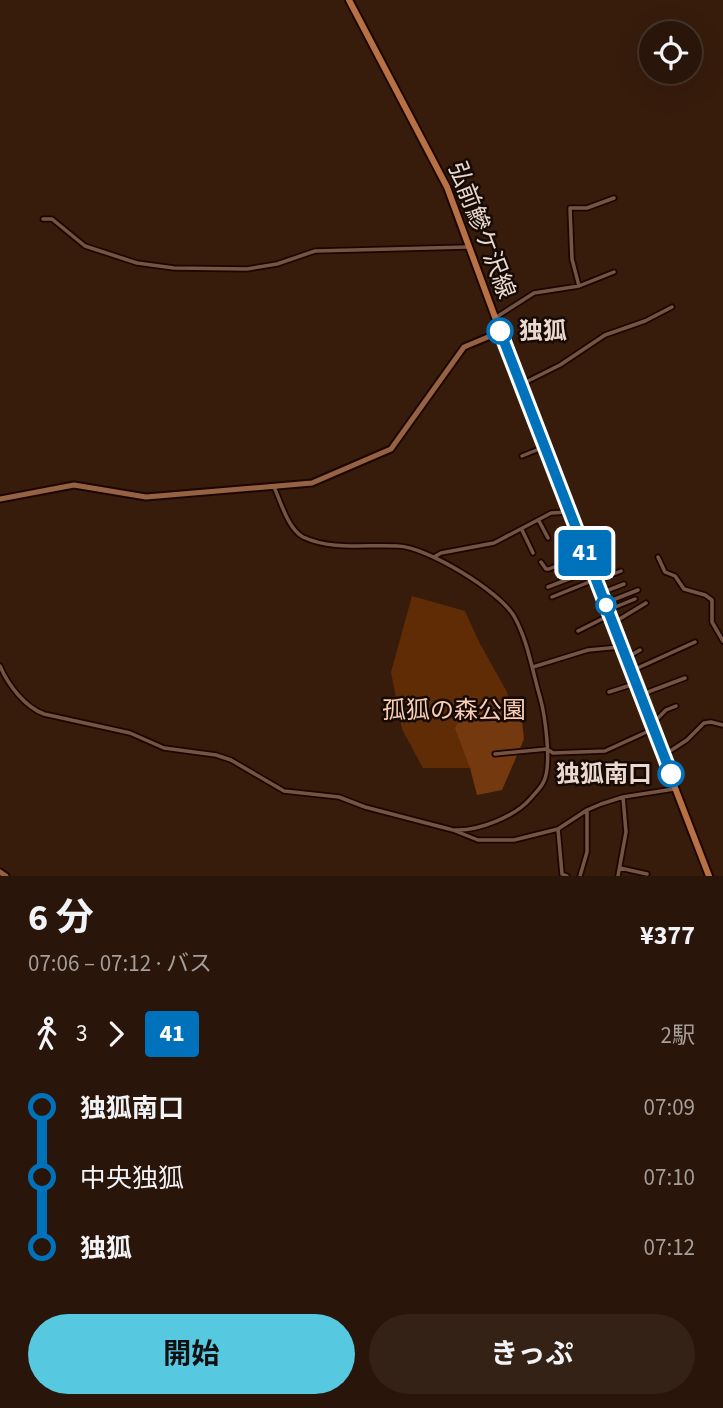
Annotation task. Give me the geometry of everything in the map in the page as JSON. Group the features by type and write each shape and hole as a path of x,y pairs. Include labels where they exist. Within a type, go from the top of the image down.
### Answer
{"main road":[{"name":"弘前鰺ケ沢線","path":"349,0 443,178 709,876"}],"street":[{"path":"579,286 572,258 570,208 587,208 614,198"},
{"path":"43,219 52,219 85,246 136,263 174,268 247,269 277,264 315,251 468,247"},
{"path":"495,318 534,293 579,286 614,272"},
{"path":"520,385 560,365 605,335 645,321 673,307"},
{"path":"0,499 74,485 146,497 312,483 391,449 464,347 500,332"},
{"path":"522,456 544,447"},
{"path":"273,487 294,527 302,536 342,547 404,546 434,557 486,588 513,614 533,667 543,707 547,749 546,778 525,805 484,826 453,830"},
{"path":"434,557 441,553 494,543 551,513 569,512"},
{"path":"539,521 548,538"},
{"path":"522,530 533,553"},
{"path":"541,562 546,569 550,569 585,554"},
{"path":"658,557 664,572 676,576 684,589 712,600 712,622 723,641"},
{"path":"548,587 592,570"},
{"path":"552,597 621,570"},
{"path":"601,593 624,584"},
{"path":"578,631 638,590"},
{"path":"607,609 635,599"},
{"path":"613,623 646,603"},
{"path":"631,671 695,642"},
{"path":"533,667 588,650 622,646"},
{"path":"626,658 640,650"},
{"path":"0,666 5,677 35,711 130,733 164,748 216,755 231,760 284,791 339,797 365,807 489,841 514,839 558,829 587,810 623,797 676,788"},
{"path":"640,695 685,678"},
{"path":"609,692 636,683"},
{"path":"495,754 547,749 553,753 605,751 652,726 666,710 676,706"},
{"path":"663,755 687,740 704,723 723,726"},
{"path":"618,876 626,832 623,797"},
{"path":"580,876 587,852 587,810"},
{"path":"558,829 562,874 567,876"},
{"path":"620,868 648,874"},
{"path":"0,872 6,876"}],"green space":[{"name":"孤狐の森公園","path":"412,596 465,611 507,692 522,745 485,768 423,768 402,729 391,672"}],"shaded area":[{"path":"467,704 521,712 524,739 502,790 477,795 455,728"}],"bus line":[{"name":"41","path":"500,331 671,774"}],"place":[{"name":"独狐","path":"500,331"},
{"name":"独狐南口","path":"671,774"}]}
